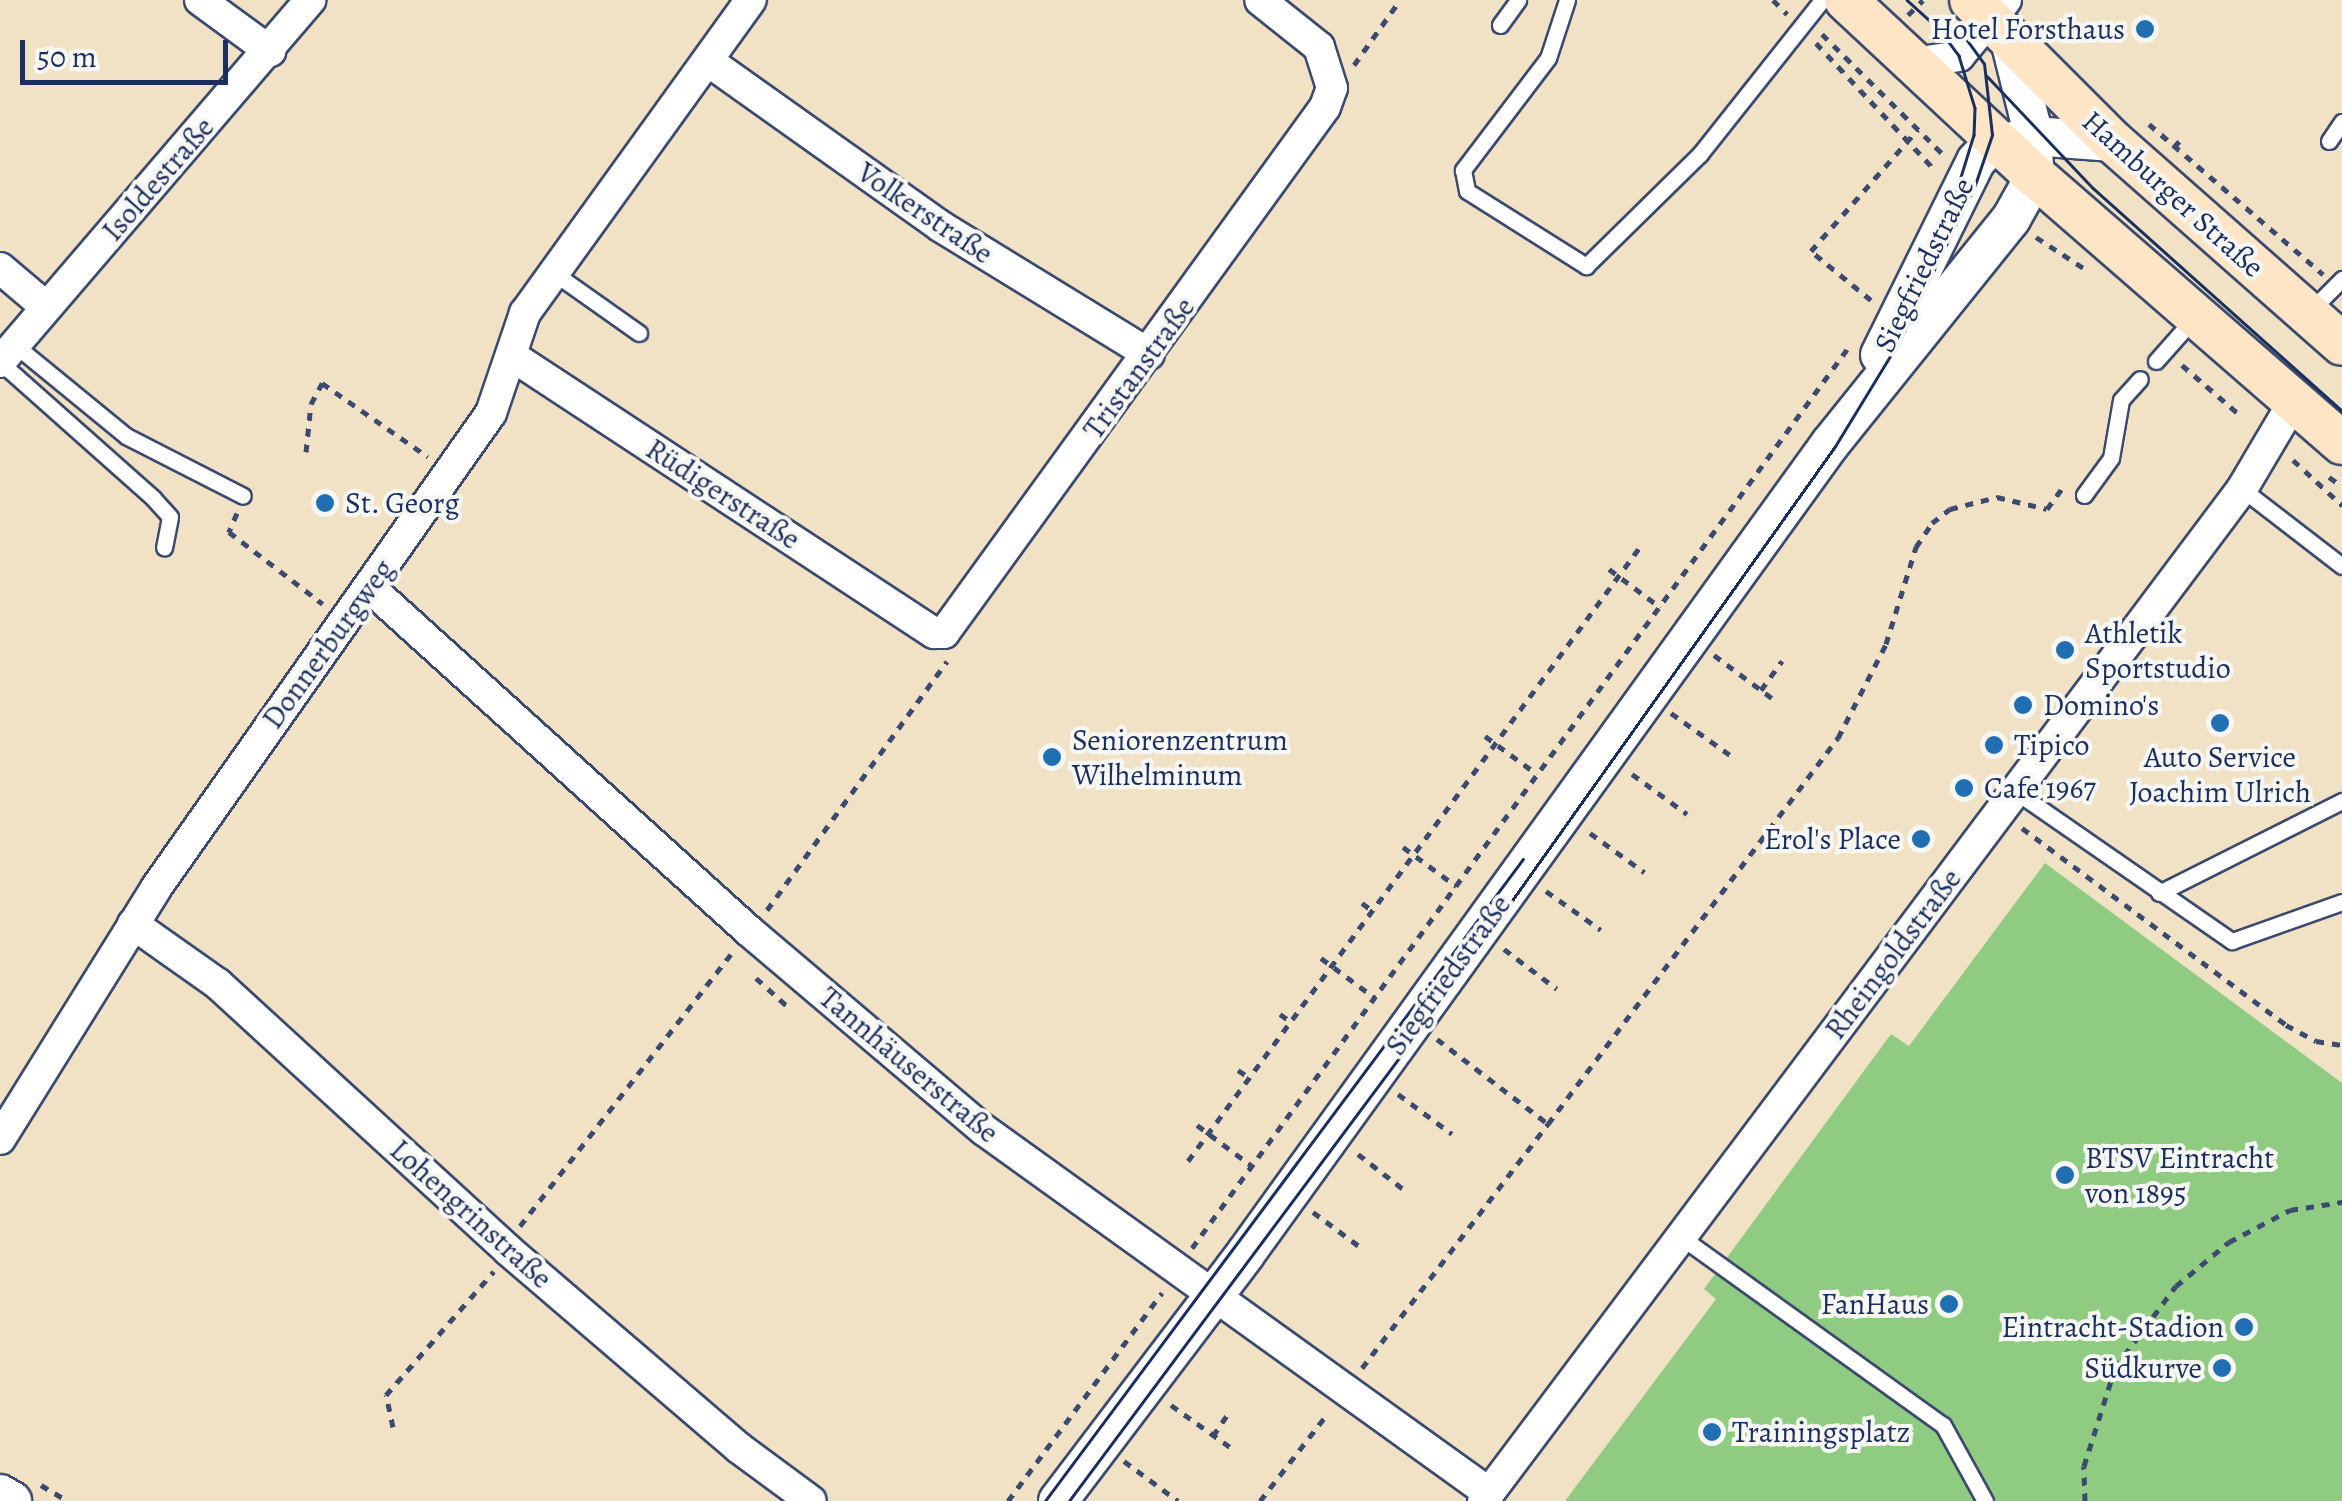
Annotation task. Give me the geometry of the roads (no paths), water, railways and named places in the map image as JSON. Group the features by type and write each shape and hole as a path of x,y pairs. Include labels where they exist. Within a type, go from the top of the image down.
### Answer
{"main road":[{"path":"1846,0 1914,63 2022,151 2083,243 2197,315 2342,442"},
{"name":"Hamburger Straße","path":"1994,15 2113,142 2162,160 2328,293 2342,344"}],"street":[{"path":"200,0 270,51"},
{"name":"Isoldestraße","path":"8,353 310,0"},
{"name":"Donnerburgweg","path":"0,1138 133,924 490,413 525,313 751,0"},
{"name":"Tristanstraße","path":"934,633 955,626 1309,132 1340,79 1319,47 1260,0"},
{"path":"1914,63 1959,56 1994,15"},
{"name":"Hamburger Straße","path":"1994,15 2022,151"},
{"name":"Volkerstraße","path":"708,62 940,226 1149,354"},
{"path":"2022,151 2113,142"},
{"name":"Siegfriedstraße","path":"1058,1501 1214,1297 1830,444 1929,296 1976,161 2022,151"},
{"name":"Siegfriedstraße","path":"1929,296 1985,256 2022,151"},
{"path":"0,268 46,307"},
{"name":"Rüdigerstraße","path":"512,356 934,633"},
{"name":"Rheingoldstraße","path":"1486,1497 2242,488 2294,401"},
{"name":"Tannhäuserstraße","path":"369,587 749,932 984,1130 1182,1262 1214,1297 1346,1390 1486,1497"},
{"name":"Lohengrinstraße","path":"133,924 243,1006 508,1250 739,1448 811,1501"},
{"path":"0,1494 12,1501"}],"lane":[{"path":"1500,25 1518,0"},
{"path":"1567,0 1548,58 1463,170 1467,191 1586,266 1700,154 1822,0"},
{"path":"2329,141 2342,122"},
{"path":"554,273 639,333"},
{"path":"2160,356 2197,315"},
{"path":"8,353 126,436 243,496"},
{"path":"8,353 170,517 164,546"},
{"path":"2084,495 2111,458 2121,400 2140,379"},
{"path":"2242,488 2342,566"},
{"path":"2159,894 2342,800"},
{"path":"2007,801 2232,941 2342,902"},
{"path":"1681,1237 1944,1425 1985,1501"}],"tram line":[{"path":"1907,0 1948,37"},
{"path":"1069,1501 1422,1027 1834,448 1900,340 1975,185 1992,135 1984,64 1955,24"},
{"path":"1939,29 1959,56 1975,108 1974,135 1954,200"},
{"path":"1987,76 2093,188 2342,411"},
{"path":"1045,1501 1523,859"}],"place":[{"name":"Hotel Forsthaus","path":"2145,29"},
{"name":"St. Georg","path":"325,503"},
{"name":"Athletik Sportstudio","path":"2065,650"},
{"name":"Domino's","path":"2023,705"},
{"name":"Auto Service Joachim Ulrich","path":"2220,723"},
{"name":"Tipico","path":"1994,745"},
{"name":"Seniorenzentrum Wilhelminum","path":"1052,757"},
{"name":"Cafe 1967","path":"1964,788"},
{"name":"Erol's Place","path":"1921,839"},
{"name":"BTSV Eintracht von 1895","path":"2065,1175"},
{"name":"FanHaus","path":"1949,1304"},
{"name":"Eintracht-Stadion","path":"2244,1327"},
{"name":"Südkurve","path":"2222,1368"},
{"name":"Trainingsplatz","path":"1712,1432"}]}
